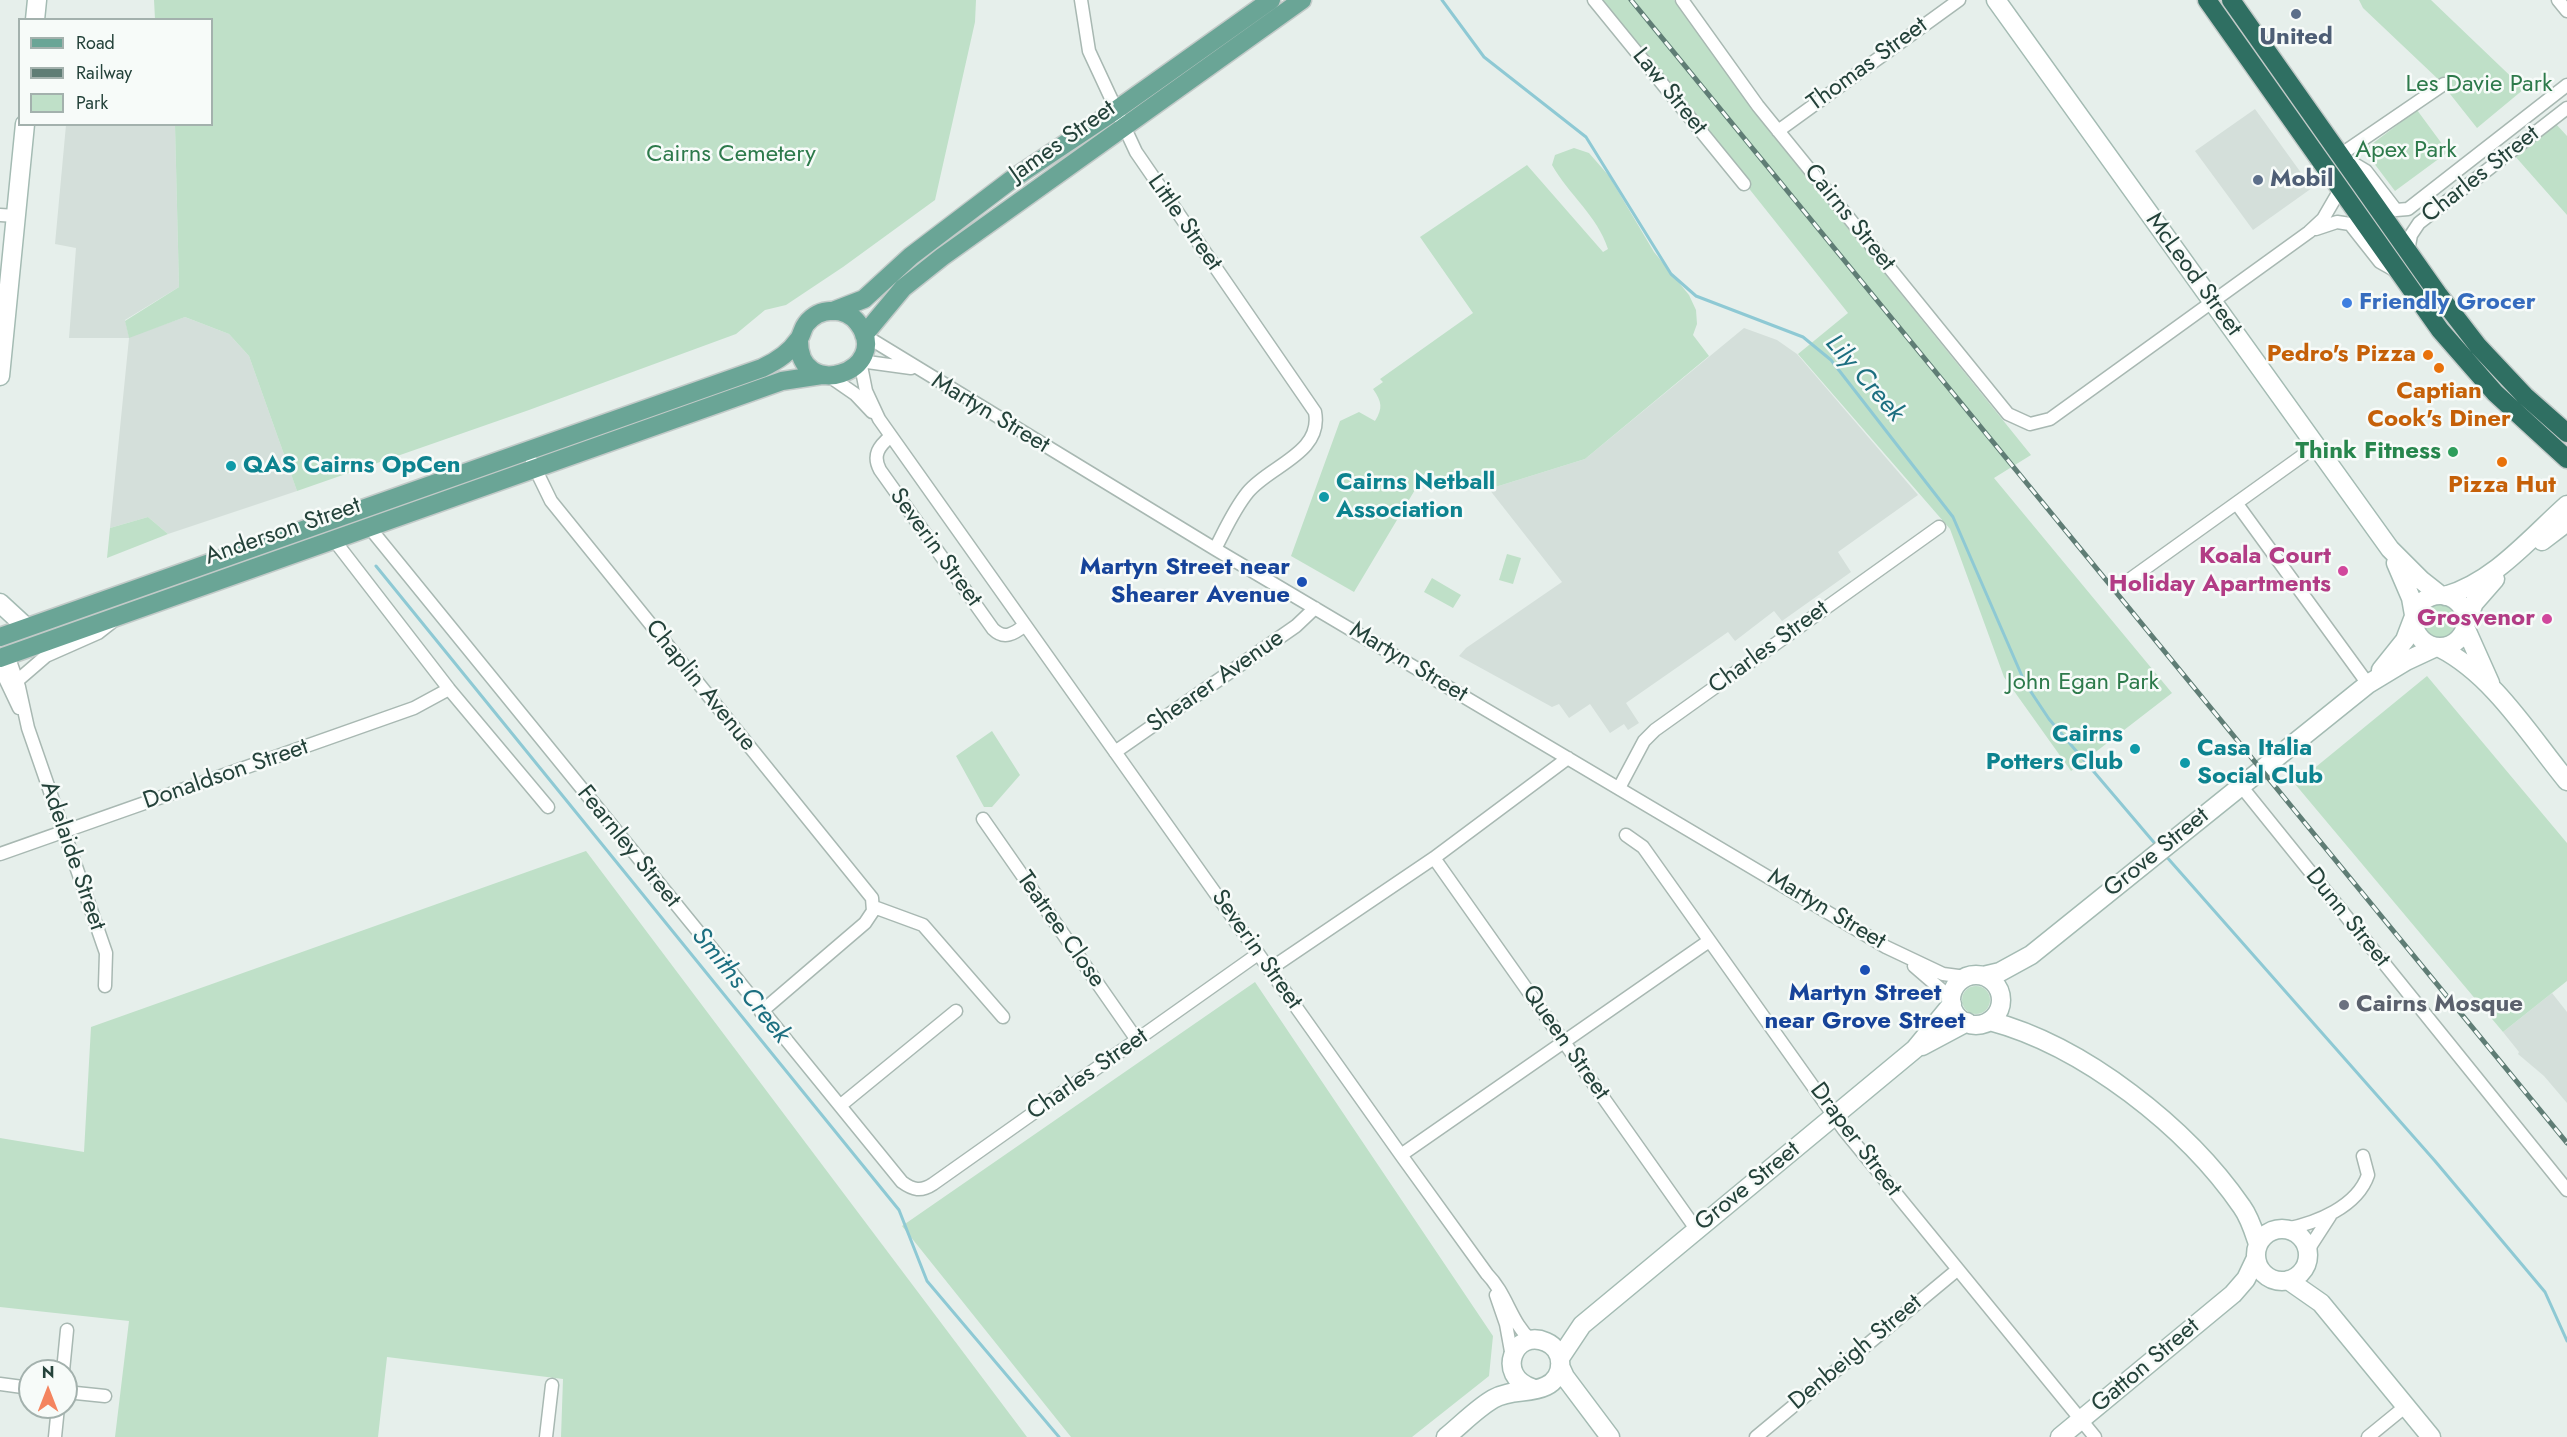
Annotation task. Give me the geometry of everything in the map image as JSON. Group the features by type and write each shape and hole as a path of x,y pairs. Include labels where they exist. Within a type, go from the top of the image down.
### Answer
{"highway":[{"path":"2207,0 2440,330 2472,369 2567,459"},
{"path":"2231,0 2456,318 2497,368 2567,433"}],"main road":[{"name":"James Street","path":"833,311 864,299 911,256 1011,180 1116,110 1271,0"},
{"name":"James Street","path":"864,335 890,302 924,271 1302,0"},
{"path":"833,311 850,316 864,335 865,349 860,361 846,373 826,375 813,370 803,359 799,339 811,318 833,311"},
{"name":"Anderson Street","path":"0,637 25,626 762,368 778,358 799,339"},
{"name":"Anderson Street","path":"3,661 119,615 791,378 826,375"}],"street":[{"path":"35,18 37,0"},
{"name":"Little Street","path":"1081,0 1089,51 1123,129 1145,168 1310,404 1316,416 1314,431 1306,445 1258,481 1248,492 1215,549"},
{"name":"Law Street","path":"1594,0 1744,184"},
{"name":"Cairns Street","path":"1682,0 1778,131 2008,414 2030,424 2050,420 2212,301"},
{"name":"Thomas Street","path":"1778,131 1959,0"},
{"name":"McLeod Street","path":"1996,0 2390,549 2422,581 2443,595"},
{"path":"2558,0 2567,11"},
{"path":"2340,155 2444,84"},
{"name":"Charles Street","path":"2340,155 2366,171 2396,210 2414,207 2567,85"},
{"name":"Charles Street","path":"2408,251 2414,229 2567,108"},
{"path":"0,376 8,216 25,126"},
{"path":"2212,301 2309,232 2323,219 2341,188"},
{"path":"2425,198 2435,211"},
{"path":"2309,232 2337,222 2350,224 2380,262 2402,274"},
{"name":"Martyn Street","path":"864,335 1215,549 1899,954 1943,974 1974,976"},
{"name":"Martyn Street","path":"860,361 918,370"},
{"name":"Severin Street","path":"860,361 866,391 879,420"},
{"name":"Severin Street","path":"826,375 855,394 891,436 1401,1155 1487,1274 1499,1286 1520,1329 1536,1340"},
{"name":"Severin Street","path":"891,436 882,443 877,453 876,461 879,470 993,628 998,633 1010,635 1025,626"},
{"path":"2122,585 2316,446"},
{"name":"Chaplin Avenue","path":"528,450 551,501 870,894 872,912"},
{"path":"2237,504 2368,684"},
{"path":"2567,505 2486,576 2469,587 2424,600 2414,617 2415,632 2420,639 2460,659 2495,693 2567,781"},
{"path":"2438,647 2456,642 2466,625 2474,603 2490,584 2567,522"},
{"name":"Fearnley Street","path":"369,527 902,1182 915,1189"},
{"name":"Charles Street","path":"1619,788 1644,741 1655,730 1939,527"},
{"name":"Fearnley Street","path":"334,540 449,689 548,807"},
{"name":"McLeod Street","path":"2390,549 2407,587 2414,617"},
{"path":"2443,595 2459,604 2495,693"},
{"path":"0,603 25,626"},
{"name":"Shearer Avenue","path":"1115,752 1296,626 1315,608"},
{"path":"17,681 46,656 98,633 119,615"},
{"name":"Grove Street","path":"2368,684 2399,648 2414,617"},
{"path":"0,637 3,661"},
{"name":"Grove Street","path":"1974,976 2000,972 2031,955 2166,844 2368,684 2398,665 2438,647"},
{"name":"Adelaide Street","path":"3,661 17,681 28,728 106,953 105,986"},
{"name":"Adelaide Street","path":"3,661 18,708 28,728"},
{"name":"Donaldson Street","path":"0,854 414,708 449,689"},
{"name":"Adelaide Street","path":"0,690 18,708"},
{"path":"1270,969 1434,858 1568,758"},
{"name":"Dunn Street","path":"2241,786 2567,1190"},
{"name":"Teatree Close","path":"983,819 1137,1040"},
{"name":"Draper Street","path":"1626,835 1643,847 1834,1116 2095,1437"},
{"name":"Queen Street","path":"1434,858 1696,1229"},
{"path":"761,1011 872,912 923,925 1003,1017"},
{"path":"1401,1155 1709,941"},
{"name":"Charles Street","path":"915,1189 923,1190 933,1184 1258,954"},
{"name":"Martyn Street","path":"1899,954 1952,1001"},
{"name":"Grove Street","path":"2001,997 2031,955"},
{"path":"2001,997 1996,1015 1990,1021 1978,1024 1967,1022 1958,1016 1952,1001 1957,985 1974,976 1994,982 2001,997 2042,1039"},
{"name":"Grove Street","path":"1915,1049 1952,1001"},
{"path":"841,1106 956,1011"},
{"path":"1990,1021 2042,1039 2142,1101 2194,1148 2243,1208 2266,1224 2300,1236 2308,1254 2310,1276 2321,1303 2431,1437"},
{"name":"Grove Street","path":"1560,1362 1582,1325 1696,1229 1915,1049 1967,1022"},
{"path":"2281,1280 2301,1272 2316,1234 2332,1212 2364,1184 2368,1170 2363,1156"},
{"path":"2243,1208 2262,1272 2321,1303"},
{"path":"2257,1251 2266,1234 2305,1225 2332,1212"},
{"name":"Gatton Street","path":"2060,1437 2233,1294 2246,1280 2257,1251"},
{"name":"Denbeigh Street","path":"1756,1437 1957,1270"},
{"name":"Severin Street","path":"1487,1274 1503,1310 1511,1361"},
{"name":"Gatton Street","path":"2233,1294 2281,1280"},
{"name":"Grove Street","path":"1536,1340 1582,1325"},
{"path":"64,1359 67,1330"},
{"path":"1493,1399 1521,1344 1536,1340 1551,1344 1565,1377 1588,1411 1610,1437"},
{"path":"1511,1361 1517,1380 1561,1395 1588,1411"},
{"path":"1446,1437 1493,1399 1509,1392 1536,1388 1554,1380 1560,1362"},
{"path":"0,1384 18,1386"},
{"path":"546,1437 552,1384"},
{"path":"78,1393 105,1396"},
{"path":"2368,1437 2406,1406"},
{"path":"55,1437 57,1419"}],"shaded area":[{"path":"2255,109 2312,188 2253,230 2195,151"},
{"path":"66,126 175,126 179,287 125,320 129,337 185,317 229,334 249,356 297,491 168,534 148,517 110,528 129,338 69,338 76,248 55,244"},
{"path":"1744,328 1777,340 1797,354 1918,495 1838,552 1851,572 1782,621 1774,611 1735,641 1728,632 1626,703 1639,723 1628,730 1624,724 1610,733 1590,704 1569,718 1559,704 1552,707 1459,656 1466,648 1562,582 1489,489 1585,459"},
{"path":"2552,993 2567,1012 2567,1103 2544,1076 2518,1054 2519,1052 2503,1032"}],"green space":[{"name":"Cairns Cemetery","path":"154,0 976,0 975,22 935,200 843,267 786,305 765,310 736,334 529,410 297,491 249,356 229,334 185,317 129,338 125,321 179,287 175,126 213,126 213,18 155,18"},
{"name":"John Egan Park","path":"1599,0 1674,0 1755,113 2031,455 1994,478 2172,693 2071,771 2004,677 1950,529 1798,354 1848,313"},
{"name":"Les Davie Park","path":"2359,0 2431,0 2524,89 2477,128 2439,80 2363,8"},
{"name":"Apex Park","path":"2417,110 2448,152 2395,191 2364,150"},
{"name":"Les Davie Park","path":"2556,124 2567,136 2567,215 2514,155"},
{"path":"1574,148 1589,153 1609,176 1654,252 1689,295 1696,310 1697,324 1693,335 1709,356 1585,459 1489,489 1425,473 1354,592 1291,556 1340,421 1359,412 1375,421 1380,405 1373,389 1383,382 1380,379 1473,313 1420,237 1527,165 1603,252 1608,249 1590,215 1552,165 1555,155"},
{"path":"148,517 168,534 107,558 110,528"},
{"path":"1507,554 1521,558 1513,584 1499,580"},
{"path":"1432,578 1461,595 1453,608 1424,592"},
{"path":"2439,603 2446,604 2452,609 2457,615 2457,629 2452,635 2446,640 2439,641 2432,640 2426,635 2421,629 2420,622 2421,615 2426,609 2432,604"},
{"path":"2427,676 2567,843 2567,981 2503,1032 2295,784"},
{"path":"992,731 1020,775 992,807 984,807 956,756"},
{"path":"586,851 1027,1437 561,1437 563,1379 387,1357 378,1437 115,1437 129,1321 0,1307 0,1138 84,1152 91,1027"},
{"path":"1255,982 1493,1336 1489,1376 1412,1437 1071,1437 902,1226"},
{"path":"1976,986 1986,990 1990,1000 1986,1010 1976,1014 1966,1010 1962,1000 1966,990"}],"waterway":[{"name":"Lily Creek","path":"1442,0 1484,57 1586,137 1671,274 1696,296 1803,337 1831,360 1953,517 2025,683 2049,719 2157,846"},
{"name":"Smiths Creek","path":"376,566 899,1210 927,1281 1059,1437"},
{"path":"2165,855 2435,1161 2545,1292 2567,1341"}],"railway":[{"path":"1631,0 2567,1143"}],"place":[{"name":"United","path":"2296,14"},
{"name":"Mobil","path":"2258,180"},
{"name":"Friendly Grocer","path":"2347,303"},
{"name":"Pedro's Pizza","path":"2428,355"},
{"name":"Captian Cook's Diner","path":"2439,368"},
{"name":"Think Fitness","path":"2453,452"},
{"name":"Pizza Hut","path":"2502,462"},
{"name":"QAS Cairns OpCen","path":"231,466"},
{"name":"Cairns Netball Association","path":"1324,497"},
{"name":"Koala Court Holiday Apartments","path":"2343,571"},
{"name":"Martyn Street near Shearer Avenue","path":"1302,582"},
{"name":"Grosvenor","path":"2547,619"},
{"name":"Cairns Potters Club","path":"2135,749"},
{"name":"Casa Italia Social Club","path":"2185,763"},
{"name":"Martyn Street near Grove Street","path":"1865,970"},
{"name":"Cairns Mosque","path":"2344,1005"}]}
